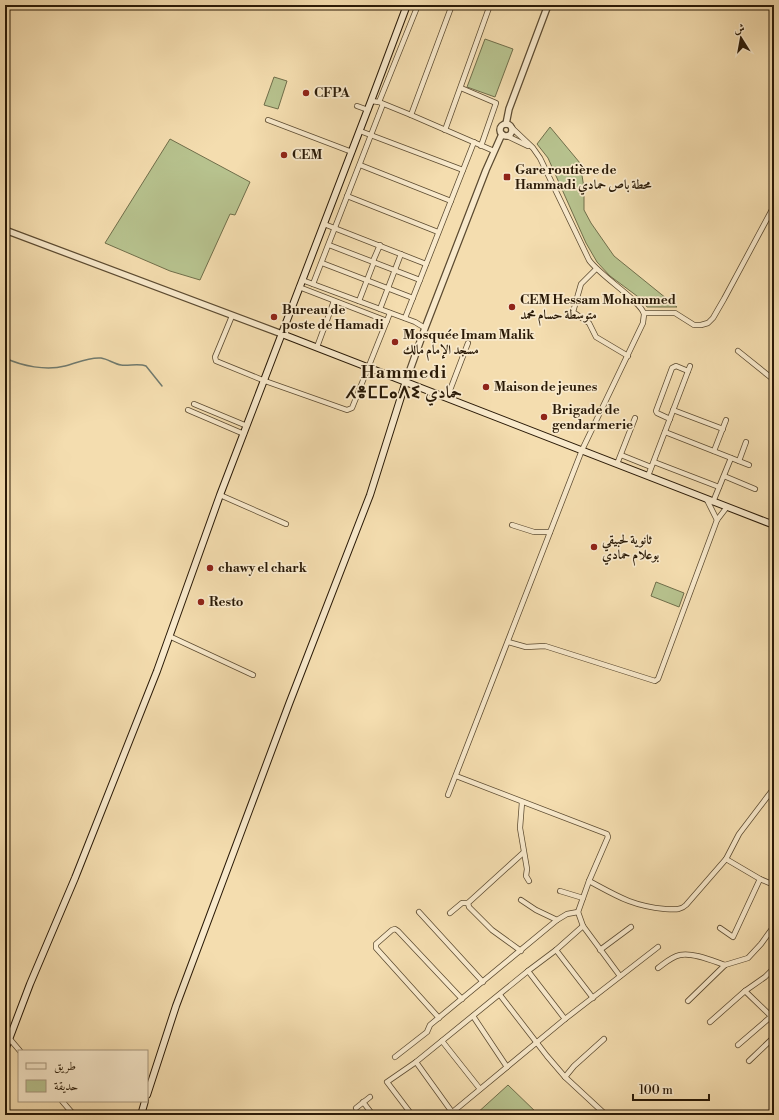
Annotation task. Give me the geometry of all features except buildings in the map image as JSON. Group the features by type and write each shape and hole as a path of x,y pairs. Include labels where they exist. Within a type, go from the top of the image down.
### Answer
{"main road":[{"path":"5,1050 30,984 75,878 169,636 220,495 372,101 407,5"},
{"path":"282,334 710,501 774,524"},
{"path":"148,1092 176,1006 370,495 406,382"},
{"path":"141,1115 145,1102"}],"street":[{"path":"314,284 360,166 381,103 418,5"},
{"path":"411,115 452,5"},
{"path":"445,130 490,5"},
{"path":"533,148 504,135 501,128 506,124 509,109 548,5"},
{"path":"461,88 496,103 481,146"},
{"path":"372,101 411,115 494,151"},
{"path":"357,106 368,110"},
{"path":"268,120 352,152"},
{"path":"448,795 582,450 643,323 644,313 638,304 596,269 587,256 543,163 533,148 509,125 506,124"},
{"path":"406,382 425,328 494,151 504,135 511,133 512,128"},
{"path":"360,131 463,170"},
{"path":"405,318 474,142"},
{"path":"360,166 451,201"},
{"path":"348,196 438,232"},
{"path":"644,313 675,313 694,325 708,323 713,318 724,299 774,206"},
{"path":"324,224 426,264"},
{"path":"5,230 282,334"},
{"path":"329,245 420,280"},
{"path":"359,301 380,245"},
{"path":"380,309 401,254"},
{"path":"322,263 413,298"},
{"path":"596,269 581,284 573,312 588,323 596,337 628,356"},
{"path":"302,280 405,318 425,328"},
{"path":"299,287 387,321"},
{"path":"317,347 334,301"},
{"path":"232,316 215,360 216,361 264,381 346,410 350,410 390,313"},
{"path":"447,398 468,343"},
{"path":"738,351 774,380"},
{"path":"648,476 689,368 673,367 656,412 652,417"},
{"path":"194,404 247,426"},
{"path":"188,410 244,434"},
{"path":"674,410 723,428"},
{"path":"656,412 670,419"},
{"path":"617,464 635,418"},
{"path":"714,451 726,420"},
{"path":"665,432 749,465"},
{"path":"739,461 746,442"},
{"path":"621,455 652,467"},
{"path":"717,520 710,501 719,487 731,458"},
{"path":"654,462 719,487"},
{"path":"724,476 755,489"},
{"path":"220,495 286,524"},
{"path":"508,642 526,647 545,646 655,682 657,681 717,520 727,507"},
{"path":"512,525 534,532 550,532"},
{"path":"169,636 253,675"},
{"path":"456,776 607,834 608,837 589,881 578,912 583,926 620,976"},
{"path":"589,881 626,901 649,908 678,910 683,908 726,859 739,834 774,788"},
{"path":"522,802 520,828 523,853 527,868 526,876 529,881"},
{"path":"469,905 523,853"},
{"path":"726,859 760,879 774,885"},
{"path":"720,928 733,937 760,879"},
{"path":"560,892 583,898"},
{"path":"521,900 536,910 557,920"},
{"path":"450,913 462,903 469,905 492,930 521,951"},
{"path":"419,912 483,982"},
{"path":"395,1057 427,1032 430,1025 557,920 566,914 578,912"},
{"path":"412,1115 387,1082 416,1062 556,950 583,926"},
{"path":"688,1002 725,965 748,958 761,944 774,926"},
{"path":"600,950 631,928"},
{"path":"439,1018 376,948 376,944 392,930 396,929 462,999"},
{"path":"416,1062 450,1114 565,1019 658,947"},
{"path":"556,950 593,998"},
{"path":"658,968 670,959 679,955 689,954 725,965"},
{"path":"710,1022 744,991 765,978 774,968"},
{"path":"528,971 565,1019"},
{"path":"738,1045 773,1016 744,991"},
{"path":"500,994 566,1078 606,1115"},
{"path":"473,1016 507,1067"},
{"path":"749,1061 774,1037"},
{"path":"9,1038 19,1050"},
{"path":"566,1078 574,1066 604,1038"},
{"path":"442,1041 480,1089"},
{"path":"356,1108 370,1097"},
{"path":"63,1102 74,1115"},
{"path":"363,1102 372,1115"}],"green space":[{"path":"485,39 513,49 495,97 467,87"},
{"path":"274,77 287,81 278,109 264,105"},
{"path":"550,127 580,163 584,188 584,210 591,223 614,256 677,307 647,307 641,299 610,276 597,262 586,243 548,158 537,144"},
{"path":"170,139 250,182 235,215 230,214 200,280 170,271 105,243"},
{"path":"656,582 684,593 679,607 651,596"},
{"path":"508,1085 539,1115 475,1115"}],"waterway":[{"path":"5,358 26,365 42,368 65,366 87,359 96,358 101,358 121,365 143,365 146,366 162,386"}],"place":[{"name":"CFPA","path":"306,93"},
{"name":"CEM","path":"284,155"},
{"name":"Gare routière de Hammadi محطة باص حمادي","path":"507,177"},
{"name":"CEM Hessam Mohammed متوسطة حسام محمد","path":"512,307"},
{"name":"Bureau de poste de Hamadi","path":"274,317"},
{"name":"Mosquée Imam Malik مسجد الإمام مالك","path":"395,342"},
{"name":"Maison de jeunes","path":"486,387"},
{"name":"Brigade de gendarmerie","path":"544,417"},
{"name":"ثانوية لحبيقي بوعلام حمادي","path":"594,547"},
{"name":"chawy el chark","path":"210,568"},
{"name":"Resto","path":"201,602"}],"district":[{"name":"Hammedi ⵃⴻⵎⵎⴰⴷⵉ حمادي","path":"404,383"}]}
